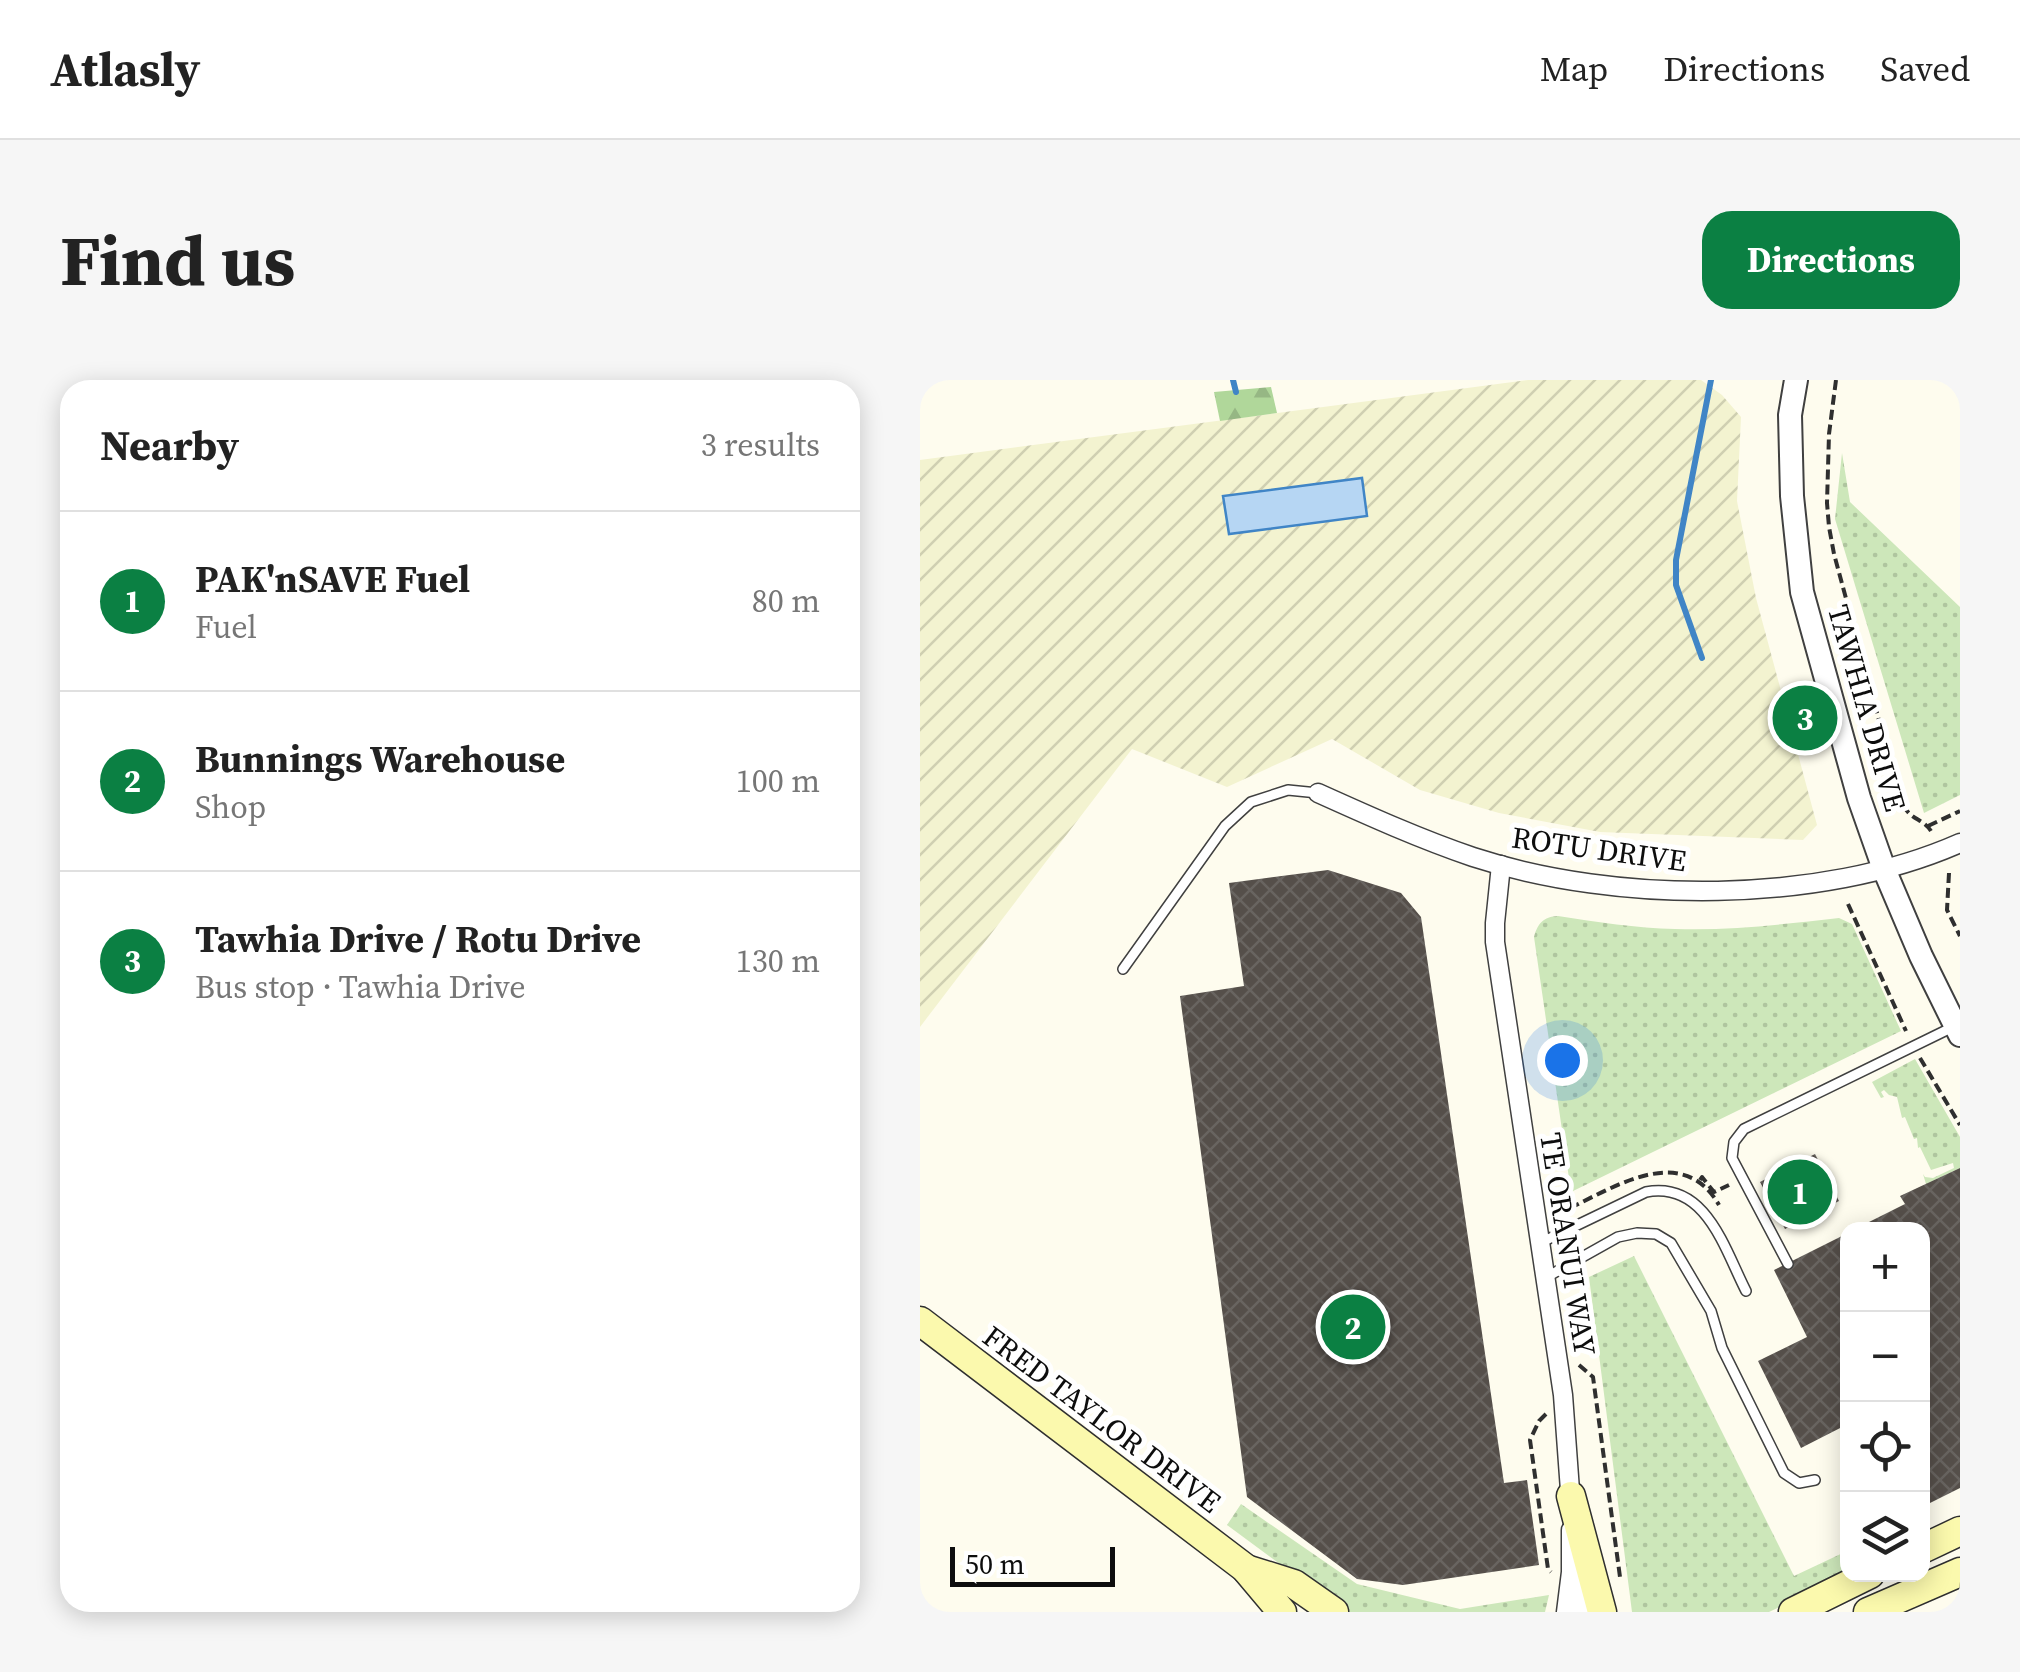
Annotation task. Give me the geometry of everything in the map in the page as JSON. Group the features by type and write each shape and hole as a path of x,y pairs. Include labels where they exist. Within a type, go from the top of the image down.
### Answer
{"main road":[{"name":"FRED TAYLOR DRIVE","path":"920,1321 1245,1568 1282,1612"},
{"path":"1571,1496 1612,1602"},
{"path":"1930,1545 1960,1531"},
{"name":"FRED TAYLOR DRIVE","path":"1245,1568 1294,1584 1334,1612"},
{"path":"1868,1612 1901,1604 1960,1572"},
{"path":"1793,1612 1854,1582"}],"street":[{"name":"TAWHIA DRIVE","path":"1796,380 1790,414 1792,496 1802,592 1858,798 1921,956 1957,1030"},
{"name":"ROTU DRIVE","path":"1318,792 1394,828 1501,865 1620,886 1710,891 1834,881 1960,844"},
{"name":"TE ORANUI WAY","path":"1501,865 1496,942 1563,1395 1571,1496 1571,1572 1566,1612"},
{"name":"TE ORANUI WAY","path":"1571,1572 1580,1612"}],"lane":[{"path":"1123,969 1225,826 1250,802 1288,790 1318,792"},
{"path":"1788,1264 1732,1158 1734,1142 1744,1129 1957,1030"},
{"path":"1540,1243 1646,1192 1660,1189 1685,1195 1707,1214 1746,1291"},
{"path":"1545,1278 1618,1237 1656,1234 1671,1244 1711,1311 1722,1348 1784,1473 1799,1483 1816,1480"}],"path":[{"path":"1836,380 1826,503 1834,554 1902,805 1932,834"},
{"path":"1928,826 1960,811"},
{"path":"1949,873 1947,910 1960,936"},
{"path":"1848,904 1908,1035"},
{"path":"1920,1058 1960,1125"},
{"path":"1700,1181 1702,1177 1714,1192"},
{"path":"1594,1377 1618,1554 1612,1602"},
{"path":"1530,1440 1548,1569"}],"green space":[{"path":"1528,380 1701,380 1722,395 1741,417 1737,501 1756,598 1817,825 1803,840 1600,832 1499,813 1420,790 1332,739 1227,787 1132,749 920,1027 920,460"},
{"path":"1271,387 1277,413 1220,421 1214,392"},
{"path":"1842,453 1850,502 1960,607 1960,795 1924,813 1835,519"},
{"path":"1558,916 1631,926 1696,929 1839,918 1852,924 1901,1031 1571,1192 1534,937 1542,922"},
{"path":"1915,1059 1960,1137 1960,1168 1926,1184 1923,1174 1933,1178 1954,1168 1953,1163 1931,1170 1918,1148 1917,1138 1902,1118 1897,1097 1884,1090 1881,1098 1872,1082"},
{"path":"1634,1256 1794,1576 1840,1554 1840,1577 1769,1612 1632,1612 1589,1277"},
{"path":"1241,1504 1357,1584 1460,1609 1549,1595 1545,1612 1345,1612 1227,1525"}],"water":[{"path":"1362,478 1367,516 1229,534 1223,496"}],"building":[{"path":"1328,870 1401,893 1421,917 1504,1483 1527,1480 1539,1565 1403,1585 1357,1579 1247,1497 1180,996 1244,986 1229,883"},
{"path":"1815,1154 1839,1201 1785,1229 1760,1182"},
{"path":"1960,1168 1960,1488 1930,1503 1930,1222 1869,1222 1905,1204 1900,1196"},
{"path":"1840,1237 1840,1428 1801,1448 1758,1361 1807,1337 1774,1270"}],"waterway":[{"path":"1233,380 1236,392"},
{"path":"1702,658 1676,585 1676,560 1711,380"}],"place":[{"name":"Tawhia Drive / Rotu Drive","path":"1805,718"},
{"name":"PAK'nSAVE Fuel","path":"1800,1192"},
{"name":"Bunnings Warehouse","path":"1353,1327"}]}
